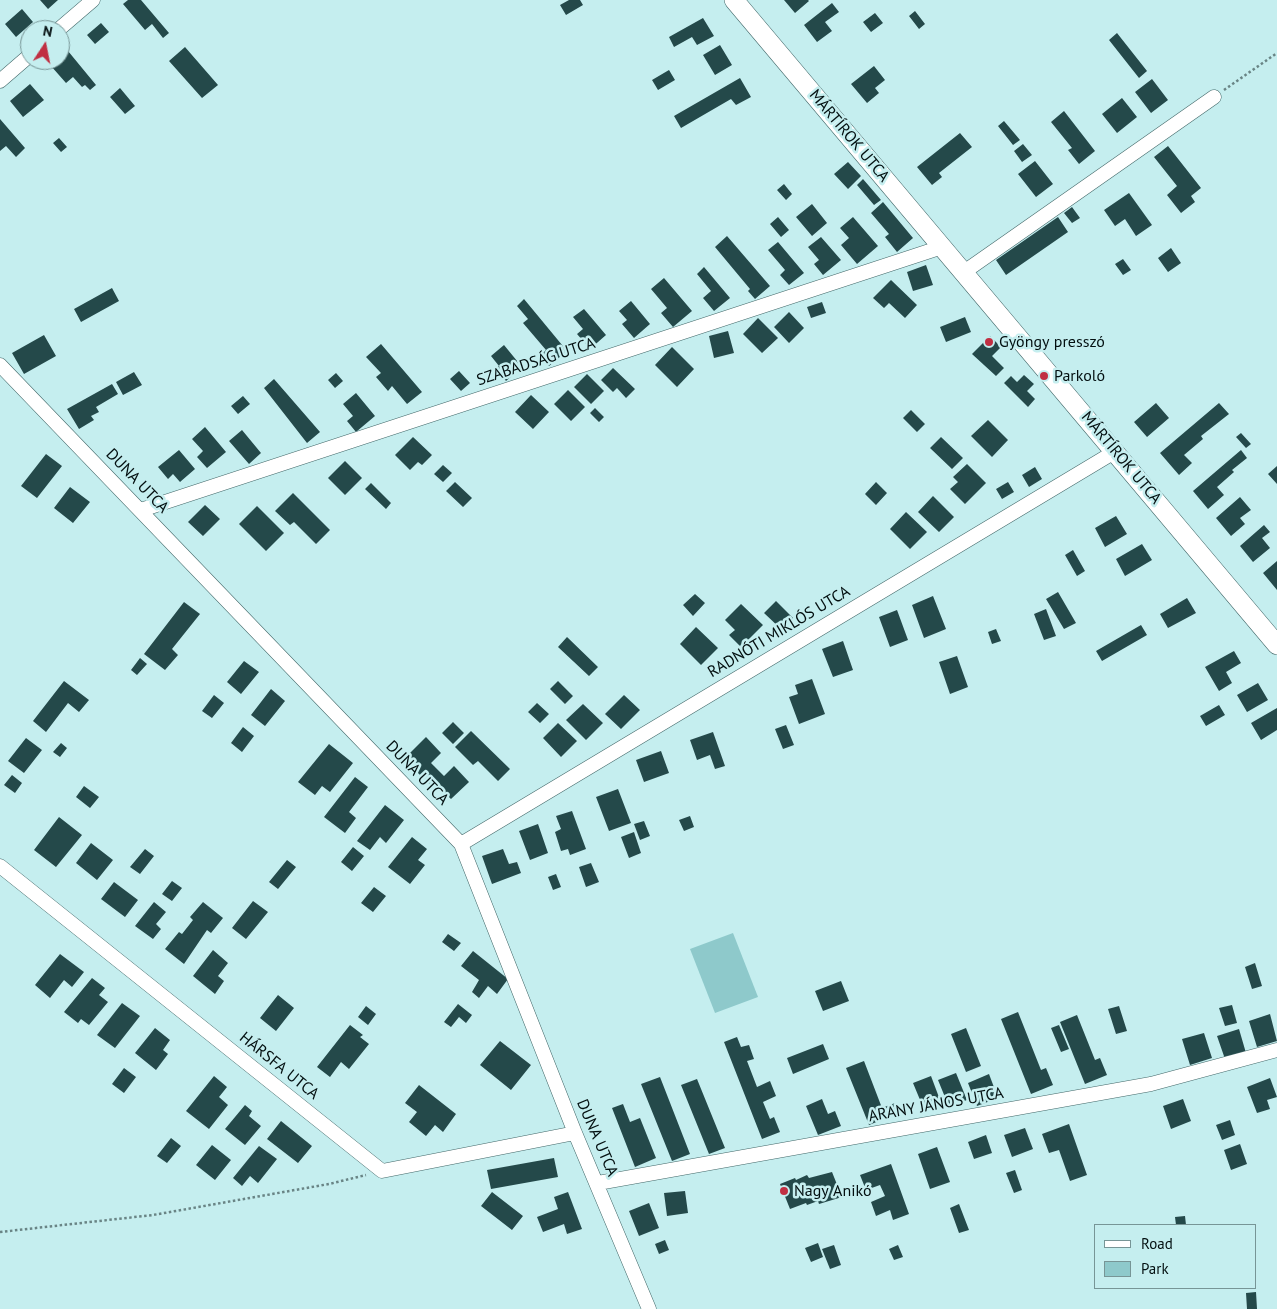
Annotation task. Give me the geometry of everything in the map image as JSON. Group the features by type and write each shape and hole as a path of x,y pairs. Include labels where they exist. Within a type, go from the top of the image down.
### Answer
{"main road":[{"name":"MÁRTÍROK UTCA","path":"734,0 1116,451 1277,645"}],"street":[{"path":"70,20 93,0"},
{"path":"0,81 20,64"},
{"path":"964,272 1214,97"},
{"name":"SZABADSÁG UTCA","path":"140,510 942,247"},
{"name":"DUNA UTCA","path":"0,365 460,844 575,1133 598,1183 649,1309"},
{"name":"RADNÓTI MIKLÓS UTCA","path":"460,844 1116,451"},
{"name":"HÁRSFA UTCA","path":"0,866 382,1171"},
{"name":"ARANY JÁNOS UTCA","path":"598,1183 1151,1084 1277,1050"},
{"path":"382,1171 575,1133"}],"path":[{"path":"1214,97 1277,53"},
{"path":"0,1232 153,1215 329,1184 382,1171"}],"green space":[{"path":"733,933 758,997 715,1013 690,949"}],"building":[{"path":"40,0 58,0 48,9"},
{"path":"128,0 141,0 169,33 163,38 152,24 145,30 123,4"},
{"path":"569,0 580,0 583,5 566,15 560,5"},
{"path":"784,0 808,0 809,1 795,13"},
{"path":"832,3 839,12 825,22 832,31 817,42 804,25"},
{"path":"22,9 31,20 20,20 20,33 16,37 5,24"},
{"path":"915,11 925,24 919,29 909,16"},
{"path":"875,13 883,23 871,32 863,22"},
{"path":"703,18 714,36 697,45 692,37 674,47 669,37"},
{"path":"101,23 109,32 95,44 87,35"},
{"path":"1117,33 1147,71 1139,78 1109,40"},
{"path":"720,45 732,65 715,75 703,55"},
{"path":"185,47 218,85 202,98 169,61"},
{"path":"70,53 96,85 90,90 85,85 82,87 73,77 66,83 55,70 70,70"},
{"path":"874,66 885,80 875,88 879,93 867,103 851,84"},
{"path":"669,70 675,80 658,90 652,80"},
{"path":"740,78 751,97 736,105 731,99 681,128 674,116"},
{"path":"1152,79 1168,100 1151,113 1135,92"},
{"path":"30,84 44,100 23,117 10,101"},
{"path":"120,88 135,106 125,114 110,97"},
{"path":"1122,98 1137,117 1117,133 1102,114"},
{"path":"1064,111 1095,151 1079,164 1068,150 1072,148 1051,122"},
{"path":"0,119 25,148 16,157 6,146 0,151"},
{"path":"1004,121 1020,140 1013,145 998,126"},
{"path":"960,133 972,147 939,173 942,177 932,185 917,167"},
{"path":"59,138 67,147 61,152 53,143"},
{"path":"1023,144 1032,155 1022,162 1014,151"},
{"path":"1168,146 1201,188 1191,196 1195,202 1181,213 1167,195 1177,186 1154,157"},
{"path":"1035,161 1053,184 1036,197 1018,174"},
{"path":"848,162 861,176 848,189 834,174"},
{"path":"863,179 881,200 874,205 857,185"},
{"path":"784,184 792,194 786,200 777,190"},
{"path":"1129,193 1152,225 1136,236 1125,219 1115,226 1104,210"},
{"path":"883,202 913,238 897,252 885,237 889,234 871,213"},
{"path":"812,204 827,223 812,236 796,217"},
{"path":"1072,207 1080,218 1072,223 1064,213"},
{"path":"778,217 789,230 781,237 770,224"},
{"path":"853,217 878,246 857,264 841,245 849,238 840,228"},
{"path":"1058,217 1068,232 1006,275 996,260"},
{"path":"727,236 770,286 755,299 748,291 750,289 715,247"},
{"path":"821,237 841,260 823,275 814,264 819,260 808,247"},
{"path":"778,242 804,273 789,285 780,275 785,270 768,250"},
{"path":"1171,248 1181,263 1168,272 1158,258"},
{"path":"1123,259 1131,270 1123,275 1115,264"},
{"path":"926,265 933,285 913,291 907,272"},
{"path":"704,267 730,298 714,311 703,298 711,291 697,274"},
{"path":"664,278 692,311 673,327 661,313 667,308 651,289"},
{"path":"891,280 917,305 905,318 889,303 884,308 873,298"},
{"path":"112,288 119,301 81,322 74,309"},
{"path":"524,299 567,351 549,366 540,355 546,350 523,323 528,319 517,306"},
{"path":"631,301 650,324 634,338 622,324 627,320 619,311"},
{"path":"822,302 826,313 811,318 807,307"},
{"path":"584,309 606,335 590,349 577,334 583,329 573,317"},
{"path":"789,312 804,328 789,343 774,327"},
{"path":"965,317 971,332 946,342 940,327"},
{"path":"758,318 778,338 762,353 743,334"},
{"path":"728,331 734,353 714,358 709,336"},
{"path":"44,335 56,356 24,374 12,353"},
{"path":"990,336 1001,347 992,356 1004,368 996,376 972,354"},
{"path":"381,344 422,392 407,404 392,386 388,391 376,377 381,373 366,357"},
{"path":"504,345 522,367 506,381 496,368 499,366 491,356"},
{"path":"672,347 694,369 677,387 655,365"},
{"path":"613,368 635,389 626,398 617,388 613,392 601,380"},
{"path":"459,371 470,383 461,391 450,379"},
{"path":"134,372 142,385 123,395 116,382"},
{"path":"336,373 343,381 335,388 328,380"},
{"path":"587,374 604,391 591,404 574,387"},
{"path":"1024,375 1034,384 1027,391 1035,399 1028,407 1004,383 1011,376 1017,382"},
{"path":"274,379 320,432 307,443 264,388"},
{"path":"112,384 118,394 96,407 99,412 91,416 94,420 79,429 67,409"},
{"path":"568,390 585,407 571,421 554,404"},
{"path":"356,393 375,416 356,432 347,421 353,416 343,404"},
{"path":"531,395 549,412 533,429 515,412"},
{"path":"243,396 250,404 238,414 231,406"},
{"path":"1156,403 1169,418 1147,437 1134,422"},
{"path":"1219,403 1229,414 1201,436 1203,439 1184,455 1192,463 1179,475 1160,453"},
{"path":"595,408 604,417 599,422 590,413"},
{"path":"911,410 925,424 917,432 903,418"},
{"path":"988,420 1008,440 992,457 971,436"},
{"path":"205,427 226,452 207,468 197,457 203,451 192,439"},
{"path":"242,430 261,453 249,464 229,441"},
{"path":"1241,433 1251,444 1246,448 1236,437"},
{"path":"413,437 432,455 422,465 418,462 410,470 395,455"},
{"path":"941,437 963,458 952,469 930,448"},
{"path":"179,450 195,469 180,482 173,474 168,479 158,467"},
{"path":"1241,450 1247,458 1232,470 1234,472 1217,487 1224,495 1208,509 1193,491"},
{"path":"46,454 62,466 37,498 21,486"},
{"path":"345,461 362,478 345,495 328,478"},
{"path":"967,464 986,483 965,504 950,489 958,482 953,477"},
{"path":"443,465 452,473 443,482 434,474"},
{"path":"1277,466 1277,484 1268,474"},
{"path":"1035,467 1042,479 1029,487 1022,475"},
{"path":"455,482 472,498 463,507 446,491"},
{"path":"876,482 887,493 876,505 865,494"},
{"path":"1008,482 1014,492 1002,499 996,489"},
{"path":"371,483 391,503 386,509 365,489"},
{"path":"70,487 90,502 73,523 54,508"},
{"path":"293,493 330,530 316,544 294,522 290,525 275,511"},
{"path":"933,496 954,517 939,532 918,512"},
{"path":"1240,497 1251,510 1240,518 1245,524 1231,536 1216,518"},
{"path":"205,505 220,519 203,536 188,522"},
{"path":"257,506 284,533 266,551 239,524"},
{"path":"906,512 927,532 910,549 890,529"},
{"path":"1116,516 1127,534 1105,547 1095,528"},
{"path":"1264,525 1270,532 1262,538 1270,548 1253,562 1240,546"},
{"path":"1142,544 1152,560 1125,576 1116,559"},
{"path":"1073,550 1085,571 1077,576 1065,555"},
{"path":"1277,561 1277,590 1263,573"},
{"path":"1058,592 1076,623 1064,629 1046,599"},
{"path":"695,594 705,603 693,616 683,605"},
{"path":"933,596 946,629 924,638 912,605"},
{"path":"1187,598 1196,613 1168,628 1160,614"},
{"path":"776,601 793,618 782,630 764,613"},
{"path":"184,602 200,614 172,649 178,655 165,670 144,654"},
{"path":"741,604 763,625 741,647 729,635 735,630 725,620"},
{"path":"1046,609 1056,636 1044,640 1034,614"},
{"path":"897,610 908,640 890,647 879,617"},
{"path":"1141,625 1147,635 1102,661 1096,651"},
{"path":"696,627 718,648 701,665 680,644"},
{"path":"996,629 1001,641 992,644 988,632"},
{"path":"567,637 598,667 589,676 558,647"},
{"path":"843,641 853,670 833,677 822,649"},
{"path":"1234,651 1241,663 1226,672 1232,683 1219,691 1205,667"},
{"path":"957,656 968,687 950,694 939,662"},
{"path":"140,658 147,664 137,675 131,670"},
{"path":"244,661 259,672 241,694 227,682"},
{"path":"812,679 825,714 799,724 789,697 798,694 795,685"},
{"path":"64,681 89,700 79,712 68,703 46,732 33,721"},
{"path":"558,681 573,696 565,704 550,689"},
{"path":"1258,683 1268,700 1247,712 1237,695"},
{"path":"271,689 285,701 265,726 251,715"},
{"path":"214,695 224,703 212,718 202,711"},
{"path":"624,695 640,710 621,729 605,714"},
{"path":"537,703 549,714 540,723 528,712"},
{"path":"583,704 603,723 586,740 566,720"},
{"path":"1219,705 1225,715 1206,726 1200,716"},
{"path":"1277,708 1277,730 1261,740 1251,723"},
{"path":"453,722 464,733 453,744 442,733"},
{"path":"558,723 577,741 561,757 543,738"},
{"path":"786,725 794,745 783,749 775,729"},
{"path":"243,727 254,736 242,752 231,743"},
{"path":"471,731 510,769 498,781 478,761 473,765 455,747"},
{"path":"713,732 725,766 715,769 710,755 697,760 690,740"},
{"path":"426,737 441,753 431,763 444,776 454,766 469,782 451,799 439,787 435,790 417,772 420,768 408,755"},
{"path":"26,738 42,750 24,773 8,761"},
{"path":"61,743 67,748 60,757 53,752"},
{"path":"329,744 353,763 330,792 322,786 315,795 298,782"},
{"path":"661,751 669,773 644,782 636,760"},
{"path":"12,775 22,783 15,793 4,785"},
{"path":"355,777 368,787 349,812 356,818 345,833 324,817"},
{"path":"84,786 99,797 90,808 76,797"},
{"path":"618,789 631,823 609,831 596,797"},
{"path":"385,805 404,820 386,843 380,837 370,850 357,841"},
{"path":"572,811 586,849 570,855 568,849 561,851 555,832 561,829 556,816"},
{"path":"690,816 694,827 684,831 679,820"},
{"path":"59,817 82,835 56,867 34,850"},
{"path":"644,821 650,836 640,840 634,824"},
{"path":"538,824 548,853 530,860 519,831"},
{"path":"634,832 641,853 629,858 621,837"},
{"path":"412,837 427,849 418,860 425,865 410,884 388,867"},
{"path":"91,843 113,860 97,880 76,863"},
{"path":"353,847 364,856 352,871 341,862"},
{"path":"145,849 154,856 140,874 130,867"},
{"path":"503,849 509,864 517,862 521,873 492,884 482,856"},
{"path":"287,860 296,867 278,889 269,882"},
{"path":"591,863 599,882 586,887 579,867"},
{"path":"556,874 561,887 553,890 548,877"},
{"path":"172,881 182,888 172,901 162,894"},
{"path":"114,882 138,900 125,917 101,899"},
{"path":"374,887 386,896 373,912 361,903"},
{"path":"253,901 268,912 246,939 232,928"},
{"path":"154,902 166,912 156,924 161,929 153,939 135,926"},
{"path":"203,902 223,918 211,933 207,930 184,964 165,949 179,932 182,934 193,920 190,917"},
{"path":"448,934 461,943 454,951 442,942"},
{"path":"213,950 228,963 218,976 224,981 215,994 193,976"},
{"path":"473,951 508,979 497,994 488,986 479,998 472,992 479,980 461,966"},
{"path":"60,954 84,972 72,987 64,980 50,998 35,985"},
{"path":"1255,963 1262,986 1252,989 1245,967"},
{"path":"92,978 105,988 99,995 108,1002 89,1025 81,1019 78,1023 64,1012"},
{"path":"841,981 849,1001 823,1011 815,991"},
{"path":"278,995 294,1008 276,1031 260,1018"},
{"path":"122,1003 140,1016 115,1048 97,1035"},
{"path":"458,1004 472,1015 466,1023 459,1017 451,1027 444,1022"},
{"path":"1232,1005 1237,1023 1225,1026 1219,1008"},
{"path":"366,1006 376,1014 368,1025 358,1017"},
{"path":"1119,1006 1127,1031 1116,1034 1108,1009"},
{"path":"1018,1012 1041,1070 1046,1068 1053,1085 1031,1094 1001,1019"},
{"path":"1270,1014 1277,1041 1257,1047 1249,1021"},
{"path":"1077,1015 1095,1060 1100,1058 1107,1075 1085,1084 1060,1022"},
{"path":"350,1025 363,1035 360,1037 369,1044 349,1069 341,1062 330,1077 317,1067"},
{"path":"1059,1025 1069,1049 1061,1052 1051,1028"},
{"path":"155,1028 170,1040 163,1050 168,1054 156,1070 135,1053"},
{"path":"966,1028 981,1066 966,1072 951,1034"},
{"path":"1239,1029 1246,1053 1225,1059 1217,1036"},
{"path":"1204,1033 1212,1058 1190,1065 1182,1039"},
{"path":"737,1037 741,1047 749,1045 754,1059 747,1061 757,1087 770,1081 776,1096 763,1102 770,1119 774,1117 780,1132 762,1139 724,1042"},
{"path":"500,1041 531,1065 511,1090 480,1065"},
{"path":"823,1044 829,1059 793,1074 787,1058"},
{"path":"864,1061 882,1108 895,1103 899,1113 869,1125 846,1068"},
{"path":"124,1068 136,1077 124,1093 112,1084"},
{"path":"956,1073 967,1100 949,1107 938,1080"},
{"path":"989,1074 998,1098 977,1106 968,1083"},
{"path":"214,1076 227,1087 219,1097 228,1105 209,1129 186,1111"},
{"path":"931,1076 940,1100 923,1107 913,1083"},
{"path":"660,1077 690,1154 672,1161 641,1084"},
{"path":"1270,1078 1277,1097 1267,1100 1270,1109 1257,1113 1247,1087"},
{"path":"697,1079 725,1148 709,1154 681,1085"},
{"path":"419,1085 456,1114 443,1132 435,1125 426,1136 409,1122 417,1112 405,1103"},
{"path":"822,1099 828,1114 835,1111 841,1126 818,1135 806,1106"},
{"path":"1183,1099 1191,1121 1171,1129 1163,1106"},
{"path":"623,1104 630,1122 640,1118 656,1158 635,1167 612,1108"},
{"path":"245,1105 252,1111 249,1116 261,1126 245,1145 225,1129"},
{"path":"1230,1120 1235,1135 1222,1140 1216,1125"},
{"path":"281,1121 312,1146 298,1163 267,1139"},
{"path":"1069,1124 1087,1175 1070,1181 1059,1150 1049,1153 1042,1134"},
{"path":"1025,1128 1033,1149 1012,1157 1004,1135"},
{"path":"986,1135 992,1153 974,1159 968,1142"},
{"path":"171,1138 181,1146 167,1163 157,1156"},
{"path":"1240,1144 1247,1164 1231,1170 1224,1150"},
{"path":"212,1145 231,1160 215,1180 196,1165"},
{"path":"259,1146 277,1159 258,1183 250,1176 242,1186 233,1178"},
{"path":"937,1147 950,1182 930,1189 918,1154"},
{"path":"554,1158 558,1177 491,1189 487,1170"},
{"path":"891,1164 909,1214 893,1220 890,1210 876,1216 871,1202 885,1196 880,1185 866,1190 860,1175"},
{"path":"1015,1170 1022,1190 1014,1193 1006,1173"},
{"path":"832,1172 842,1197 819,1204 818,1201 807,1205 806,1203 790,1209 780,1184 807,1175 809,1178"},
{"path":"685,1191 688,1213 667,1216 664,1193"},
{"path":"492,1192 523,1216 512,1230 481,1206"},
{"path":"568,1192 582,1229 567,1234 564,1224 543,1232 537,1217 558,1209 554,1197"},
{"path":"649,1203 659,1228 639,1236 629,1211"},
{"path":"959,1204 969,1230 959,1233 950,1208"},
{"path":"1185,1216 1186,1224 1176,1224 1175,1217"},
{"path":"665,1240 669,1250 659,1254 655,1244"},
{"path":"818,1243 823,1257 811,1262 805,1248"},
{"path":"834,1245 841,1265 830,1269 822,1249"},
{"path":"898,1245 903,1257 894,1260 889,1249"},
{"path":"1256,1292 1257,1309 1247,1309 1246,1293"}],"place":[{"name":"Gyöngy presszó","path":"989,342"},
{"name":"Parkoló","path":"1044,376"},
{"name":"Nagy Anikó","path":"784,1191"}]}
